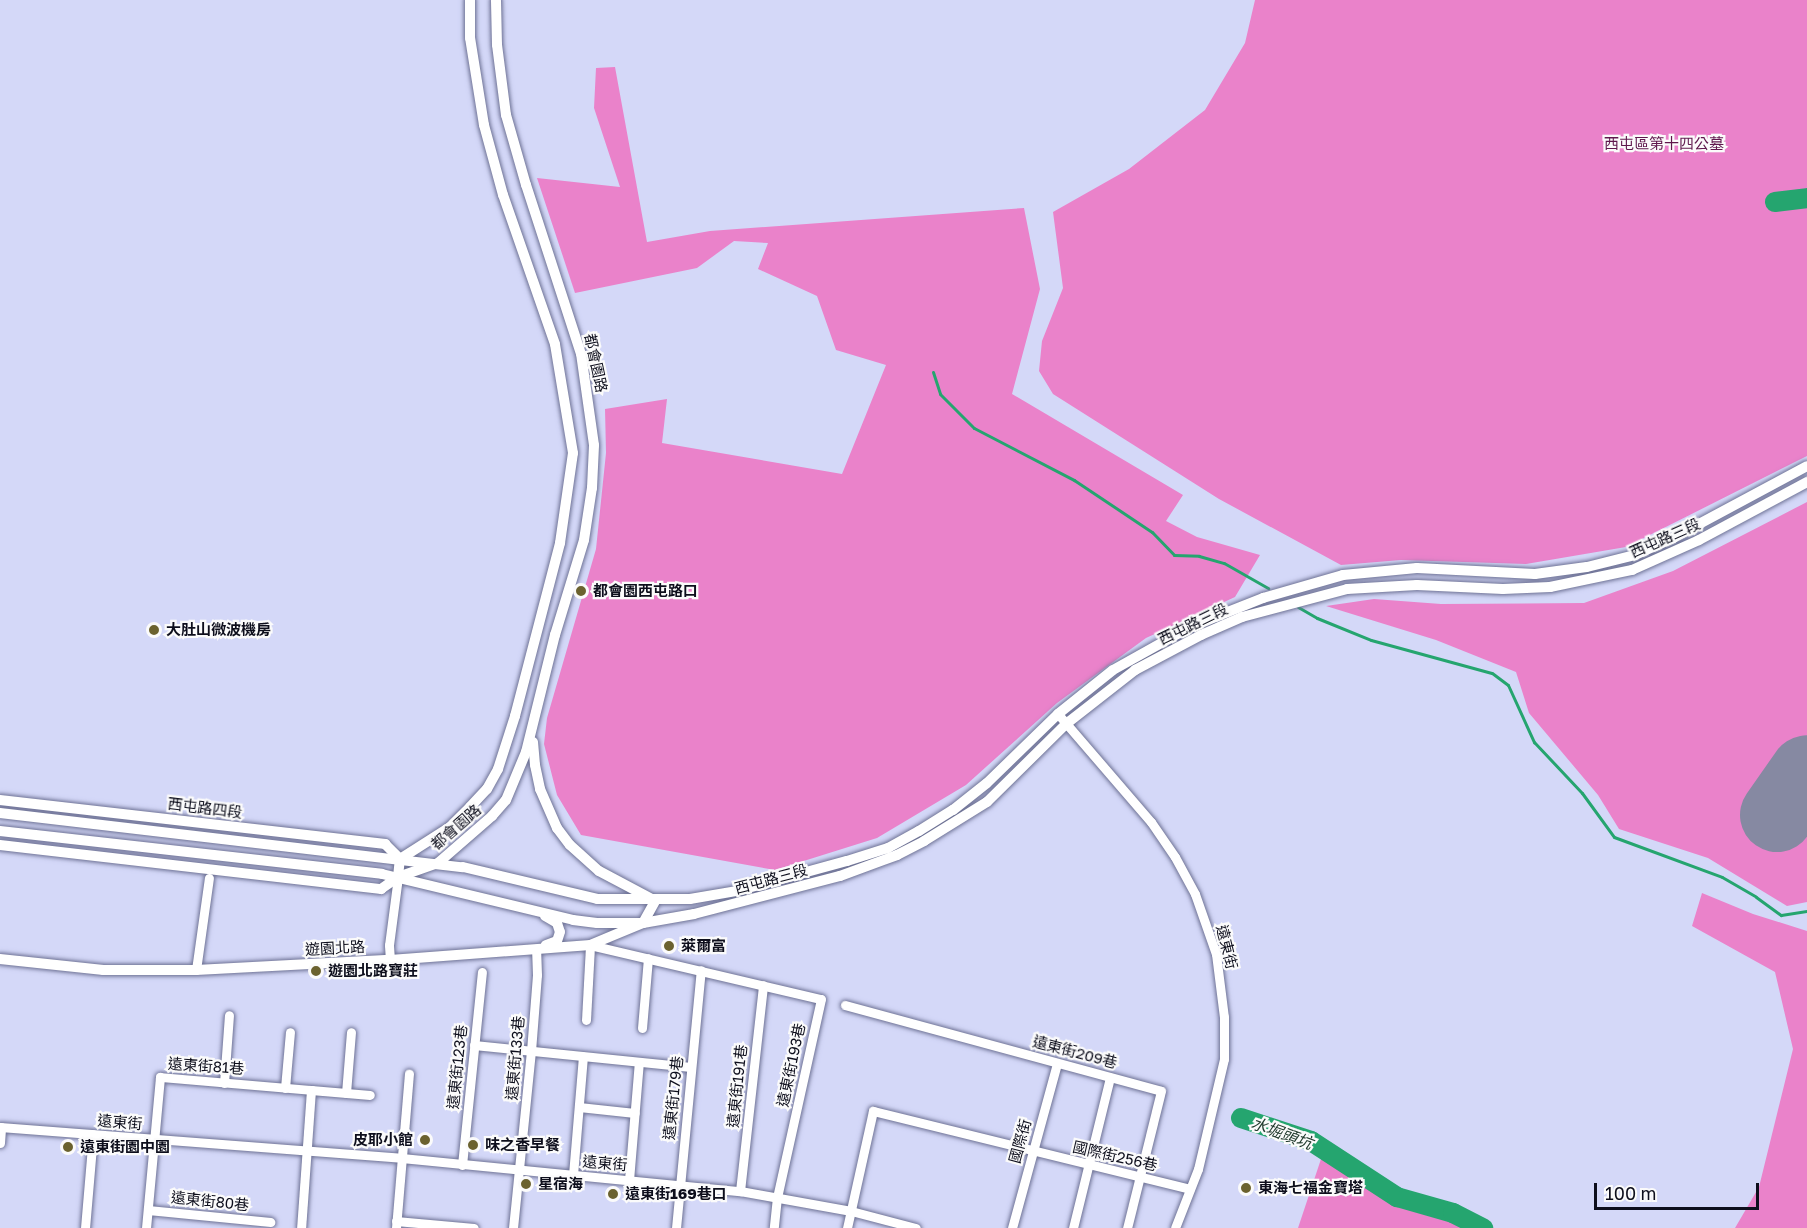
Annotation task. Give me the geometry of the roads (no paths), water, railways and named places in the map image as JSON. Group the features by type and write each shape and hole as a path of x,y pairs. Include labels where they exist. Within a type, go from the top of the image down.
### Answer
{"street":[{"name":"都會園路","path":"400,859 450,827 487,789 498,769 515,716 560,543 573,453 555,344 503,195 484,125 470,38 470,0"},
{"name":"都會園路","path":"398,877 438,863 484,825 506,800 526,752 535,720 555,635 584,540 592,488 594,445 581,354 526,185 506,115 497,45 496,0"},
{"name":"西屯路三段","path":"655,901 690,899 737,891 888,848 953,810 1058,714 1113,670 1190,627 1294,587 1343,575 1417,568 1535,574 1587,567 1635,555 1673,538 1807,466"},
{"name":"西屯路三段","path":"643,923 751,900 840,876 897,855 957,822 987,802 1066,724 1135,670 1201,635 1252,614 1347,589 1417,585 1526,588 1580,582 1621,573 1655,561 1699,540 1807,482"},
{"name":"遠東街","path":"1058,714 1151,822 1175,857 1199,904 1216,954 1224,1017 1224,1059 1198,1169 1175,1228"},
{"path":"0,831 212,853 398,877 573,920 597,923 643,923 655,901 599,872 581,857 557,828 547,808 535,765 535,720"},
{"name":"西屯路四段","path":"0,800 385,844 400,859"},
{"name":"西屯路四段","path":"0,813 438,863 504,875 597,899 655,901"},
{"path":"0,845 381,889 398,877"},
{"path":"390,960 390,931 400,859"},
{"path":"196,970 209,878"},
{"path":"529,908 557,923 560,932 557,940 536,949"},
{"name":"遊園北路","path":"0,959 103,970 196,970 390,960 590,945 643,923"},
{"path":"586,1020 590,945 763,985"},
{"name":"遠東街133巷","path":"513,1228 531,1051 537,975 536,949"},
{"path":"642,1028 648,958"},
{"name":"遠東街179巷","path":"676,1228 701,970"},
{"name":"遠東街123巷","path":"462,1165 482,972"},
{"name":"遠東街191巷","path":"740,1191 763,985"},
{"name":"遠東街193巷","path":"763,985 821,999 777,1197"},
{"name":"遠東街209巷","path":"845,1005 1161,1091 1127,1228"},
{"path":"224,1083 229,1015"},
{"path":"285,1088 290,1032"},
{"path":"346,1093 351,1032"},
{"path":"474,1045 691,1067"},
{"path":"573,1175 583,1056"},
{"path":"629,1180 639,1062"},
{"name":"國際街","path":"1012,1228 1057,1063"},
{"path":"409,1074 396,1224 474,1228"},
{"name":"遠東街81巷","path":"155,1139 160,1077 369,1095"},
{"path":"1073,1228 1110,1077"},
{"path":"302,1228 311,1090"},
{"path":"579,1107 634,1113"},
{"name":"國際街256巷","path":"851,1211 873,1111 1190,1189"},
{"path":"0,1143 1,1127"},
{"name":"遠東街","path":"1,1127 401,1158 740,1191 851,1211 898,1226 916,1228"},
{"path":"85,1228 93,1134"},
{"path":"146,1228 155,1139"},
{"path":"774,1228 777,1197"},
{"name":"遠東街80巷","path":"148,1210 270,1222"},
{"path":"847,1228 851,1211"}],"waterway":[{"path":"1775,202 1807,198"},
{"path":"933,372 940,394 974,428 1074,480 1152,532 1174,555 1199,556 1224,563 1268,588"},
{"path":"1298,607 1317,618 1371,640 1492,673 1508,685 1534,742 1582,793 1614,837 1722,877 1781,915 1807,911"},
{"name":"水堀頭坑","path":"1241,1118 1311,1141 1397,1197 1453,1213 1483,1228"}],"place":[{"name":"都會園西屯路口","path":"581,591"},
{"name":"大肚山微波機房","path":"154,630"},
{"name":"萊爾富","path":"669,946"},
{"name":"遊園北路寶莊","path":"316,971"},
{"name":"皮耶小館","path":"425,1140"},
{"name":"味之香早餐","path":"473,1145"},
{"name":"遠東街園中園","path":"68,1147"},
{"name":"星宿海","path":"526,1184"},
{"name":"東海七福金寶塔","path":"1246,1188"},
{"name":"遠東街169巷口","path":"613,1194"}],"park label":[{"name":"西屯區第十四公墓","path":"1664,144"}]}
